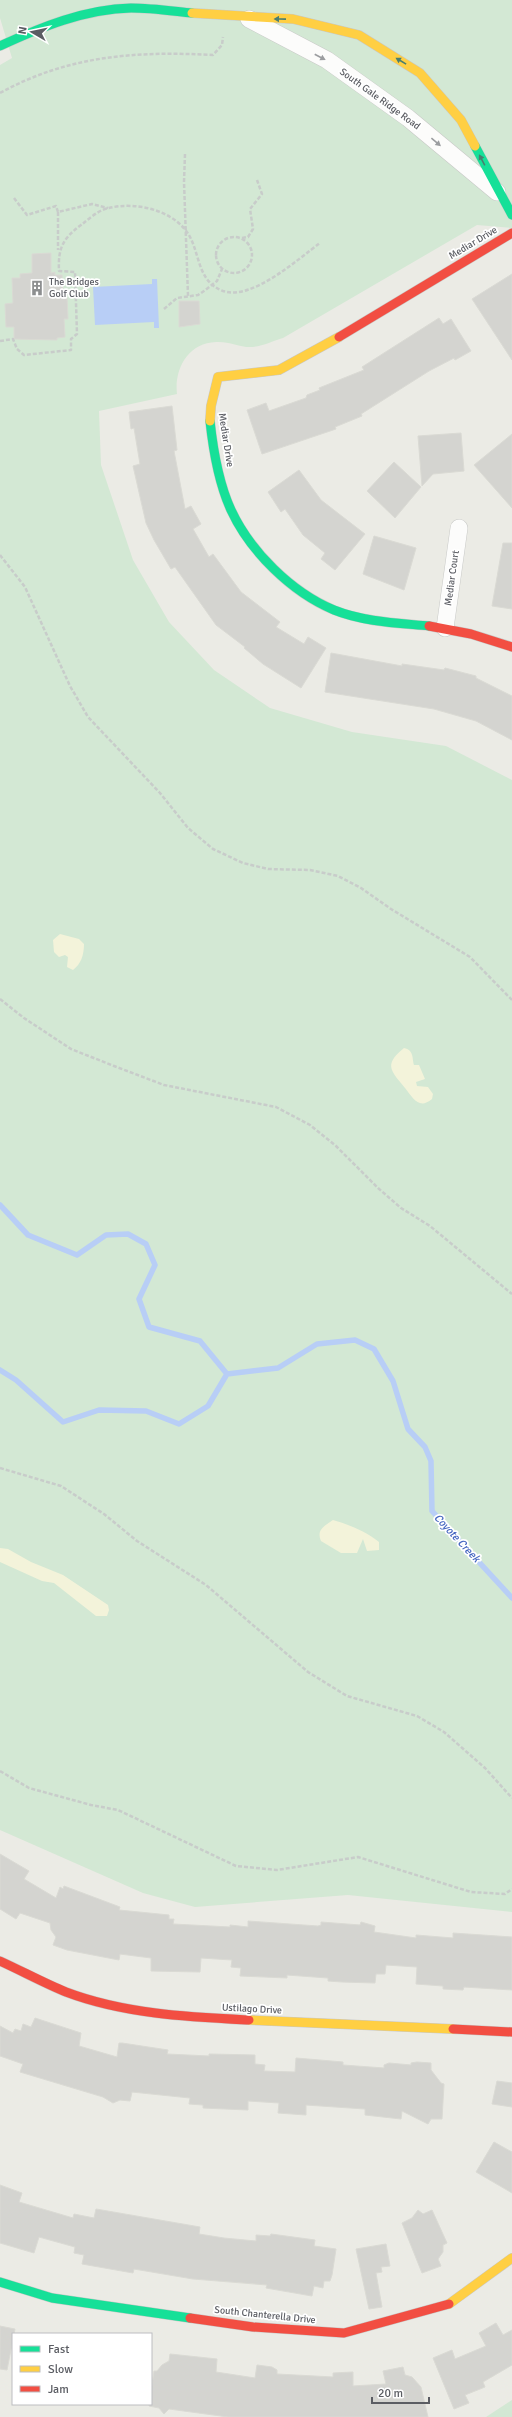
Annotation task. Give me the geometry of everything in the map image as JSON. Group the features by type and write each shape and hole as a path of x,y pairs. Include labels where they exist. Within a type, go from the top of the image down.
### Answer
{"street":[{"name":"South Gale Ridge Road","path":"0,46 38,28 92,13 131,8 228,17 293,19 359,35 420,73 461,120 512,215"},
{"name":"South Gale Ridge Road","path":"249,18 336,66 408,118 500,194"},
{"name":"Mediar Drive","path":"512,233 331,342 279,370 218,377 210,410 213,440 221,478 231,510 262,554 283,576 305,594 334,610 367,619 445,628 493,640 512,647"},
{"name":"Mediar Court","path":"445,628 459,528"},
{"name":"Ustilago Drive","path":"0,1961 67,1992 128,2008 189,2017 512,2032"},
{"name":"South Chanterella Drive","path":"0,2282 52,2298 253,2327 344,2333 446,2306 512,2258"}],"path":[{"path":"0,93 50,70 94,60 144,53 213,55 222,45 228,17"},
{"path":"185,154 184,182 187,231 188,296"},
{"path":"242,238 250,247 252,259 249,265 233,274 222,269 216,259 217,247 220,242 230,236 242,238 248,237 253,229 250,209 262,194 257,180"},
{"path":"0,341 13,339 17,349 24,355 71,350 71,339 77,334 75,272 59,271 58,212 56,206 27,215 14,198"},
{"path":"58,212 92,204 108,208 145,208 163,213 178,221 187,231 205,278 222,291 234,292 250,288 270,280 320,243"},
{"path":"58,251 76,228 96,214 108,208"},
{"path":"164,309 177,298 198,295 212,283 217,281 222,269"},
{"path":"0,555 25,587 70,686 88,717 160,793 188,828 213,849 243,863 268,869 310,870 338,876 361,888 391,909 470,957 512,1000"},
{"path":"0,999 24,1018 71,1049 164,1085 276,1107 310,1124 336,1146 390,1198 458,1248 512,1294"},
{"path":"0,1468 61,1486 104,1514 137,1541 206,1584 308,1672 347,1696 417,1716 444,1732 485,1768 512,1798"},
{"path":"0,1771 29,1788 91,1805 118,1810 236,1866 277,1870 358,1857 471,1892 505,1894 512,1889"}],"shaded area":[{"name":"The Bridges Golf Club","path":"0,0 512,0 512,228 477,225 283,338 254,347 220,342 206,343 191,352 185,359 178,375 177,394 99,411 101,465 133,560 169,622 214,670 270,708 352,732 446,746 512,780 512,1912 348,1895 195,1907 143,1893 0,1830 0,65 12,58 0,18"},
{"path":"512,2400 512,2417 486,2417"}],"sand":[{"path":"60,934 79,939 84,944 82,959 73,970 67,967 68,957 65,955 59,957 54,952 53,940"},
{"path":"404,1048 411,1052 414,1065 419,1065 425,1079 416,1082 417,1086 428,1087 433,1094 432,1099 427,1102 420,1103 417,1101 396,1077 391,1068 393,1059"},
{"path":"333,1520 357,1529 374,1538 379,1542 379,1550 367,1551 363,1539 357,1553 341,1553 321,1541 320,1531 324,1526"},
{"path":"0,1548 8,1549 31,1562 63,1575 108,1605 109,1610 107,1616 96,1616 54,1583 42,1581 0,1562"}],"water":[{"path":"152,279 157,279 159,328 154,328 154,322 95,325 93,287 152,284"}],"building":[{"name":"The Bridges Golf Club","path":"51,253 51,273 55,272 55,275 62,275 63,297 67,297 68,319 64,319 65,337 57,338 57,340 14,339 14,327 6,327 5,304 13,303 12,278 20,278 20,274 32,273 32,254"},
{"path":"512,274 512,360 472,299"},
{"path":"179,301 199,301 200,324 179,327"},
{"path":"439,318 443,324 451,319 471,351 455,360 454,358 429,371 361,414 362,416 335,427 336,429 262,454 247,410 266,403 269,411 306,398 307,395 320,390 319,388 364,370 362,367"},
{"path":"172,406 177,450 174,451 185,509 191,506 201,524 193,529 209,557 213,554 241,592 280,622 276,627 304,644 308,637 326,648 301,688 263,664 244,648 245,647 216,625 175,567 171,569 146,523 133,466 140,464 134,428 131,429 129,412"},
{"path":"461,433 464,471 433,474 422,486 418,436"},
{"path":"512,434 512,508 474,465"},
{"path":"394,462 421,487 395,518 367,491"},
{"path":"299,470 321,500 365,534 335,570 321,559 325,553 303,535 285,509 281,512 268,492"},
{"path":"374,536 416,548 404,590 363,574"},
{"path":"503,543 512,543 512,609 492,606"},
{"path":"331,653 402,666 402,664 444,670 445,668 476,676 476,678 512,696 512,740 476,721 434,709 325,692"},
{"path":"0,1854 29,1871 24,1879 56,1898 60,1887 63,1889 64,1886 120,1907 119,1910 169,1915 169,1919 174,1919 173,1924 230,1927 230,1925 248,1927 248,1921 318,1926 321,1925 321,1922 360,1925 361,1922 375,1926 374,1932 416,1938 416,1935 453,1938 453,1933 512,1937 512,1990 464,1987 463,1990 443,1989 443,1986 416,1984 417,1967 386,1965 385,1974 376,1974 375,1983 342,1982 328,1981 328,1978 287,1975 287,1978 240,1976 241,1968 231,1967 232,1960 201,1958 200,1972 151,1971 151,1958 120,1954 119,1960 67,1950 53,1945 56,1937 51,1930 50,1923 20,1913 16,1919 0,1909"},
{"path":"35,2018 81,2033 79,2046 117,2057 119,2043 122,2043 168,2050 167,2054 209,2056 209,2054 255,2055 255,2064 265,2065 264,2071 295,2072 296,2058 343,2062 343,2065 384,2068 384,2065 389,2063 411,2065 411,2063 417,2062 431,2063 431,2070 441,2083 444,2084 442,2119 431,2119 428,2124 402,2111 401,2119 365,2115 365,2109 306,2105 306,2115 278,2113 279,2103 248,2101 248,2110 203,2108 203,2105 189,2104 190,2098 132,2092 130,2101 120,2100 113,2103 103,2097 20,2072 23,2064 0,2056 0,2026 13,2033 15,2029 21,2031 23,2024 31,2027"},
{"path":"497,2081 512,2083 512,2107 492,2104"},
{"path":"494,2142 512,2152 512,2193 476,2172"},
{"path":"0,2185 22,2193 19,2202 73,2218 74,2214 94,2218 96,2209 200,2227 199,2234 224,2238 256,2241 256,2235 270,2236 271,2234 315,2240 314,2246 336,2249 332,2275 330,2281 324,2281 323,2288 314,2286 312,2296 266,2288 267,2285 193,2279 134,2269 133,2273 82,2264 84,2255 74,2253 75,2247 39,2237 34,2253 0,2243"},
{"path":"418,2210 423,2214 432,2210 447,2243 443,2245 443,2252 438,2259 441,2266 422,2273 402,2223 412,2218"},
{"path":"386,2244 390,2266 381,2267 382,2272 376,2273 382,2307 369,2309 356,2249"},
{"path":"496,2323 503,2335 512,2330 512,2365 483,2382 485,2387 465,2395 469,2403 454,2409 433,2358 452,2350 455,2359 486,2346 479,2333"},
{"path":"0,2326 15,2329 14,2333 12,2333 12,2344 7,2370 0,2369"},
{"path":"170,2354 217,2359 216,2372 255,2378 257,2365 272,2367 277,2370 277,2374 333,2377 333,2373 353,2372 353,2386 386,2384 383,2371 403,2367 405,2375 412,2377 421,2387 428,2417 228,2417 169,2409 164,2414 159,2408 149,2406 152,2405 154,2371 157,2371 162,2365 169,2361"}],"waterway":[{"name":"Coyote Creek","path":"0,1205 28,1235 77,1255 106,1235 128,1234 146,1244 155,1265 139,1299 149,1327 200,1341 227,1374"},
{"name":"Coyote Creek","path":"227,1374 278,1368 317,1344 355,1340 374,1349 393,1381 408,1429 425,1447 431,1461 432,1511 512,1598"},
{"path":"0,1370 16,1380 63,1422 99,1410 146,1411 179,1424 208,1406 227,1374"}],"traffic: fast":[{"path":"0,46 31,32 64,20 80,15 114,9 154,9 192,13"},
{"path":"475,146 512,215"},
{"path":"210,421 217,466 223,489 231,510 249,540 274,569 302,593 334,610 369,620 429,626"},
{"path":"0,2282 52,2298 190,2318"}],"traffic: slow":[{"path":"192,13 293,19 359,35 420,73 461,120 475,146"},
{"path":"210,421 211,406 218,377 279,370 339,337"},
{"path":"249,2020 453,2029"},
{"path":"449,2304 512,2258"}],"traffic: jam":[{"path":"339,337 512,233"},
{"path":"429,626 471,634 512,647"},
{"path":"0,1961 66,1992 111,2005 134,2010 180,2016 249,2020"},
{"path":"453,2029 512,2032"},
{"path":"190,2318 253,2327 344,2333 449,2304"}],"place":[{"name":"The Bridges Golf Club","path":"37,288"}]}
